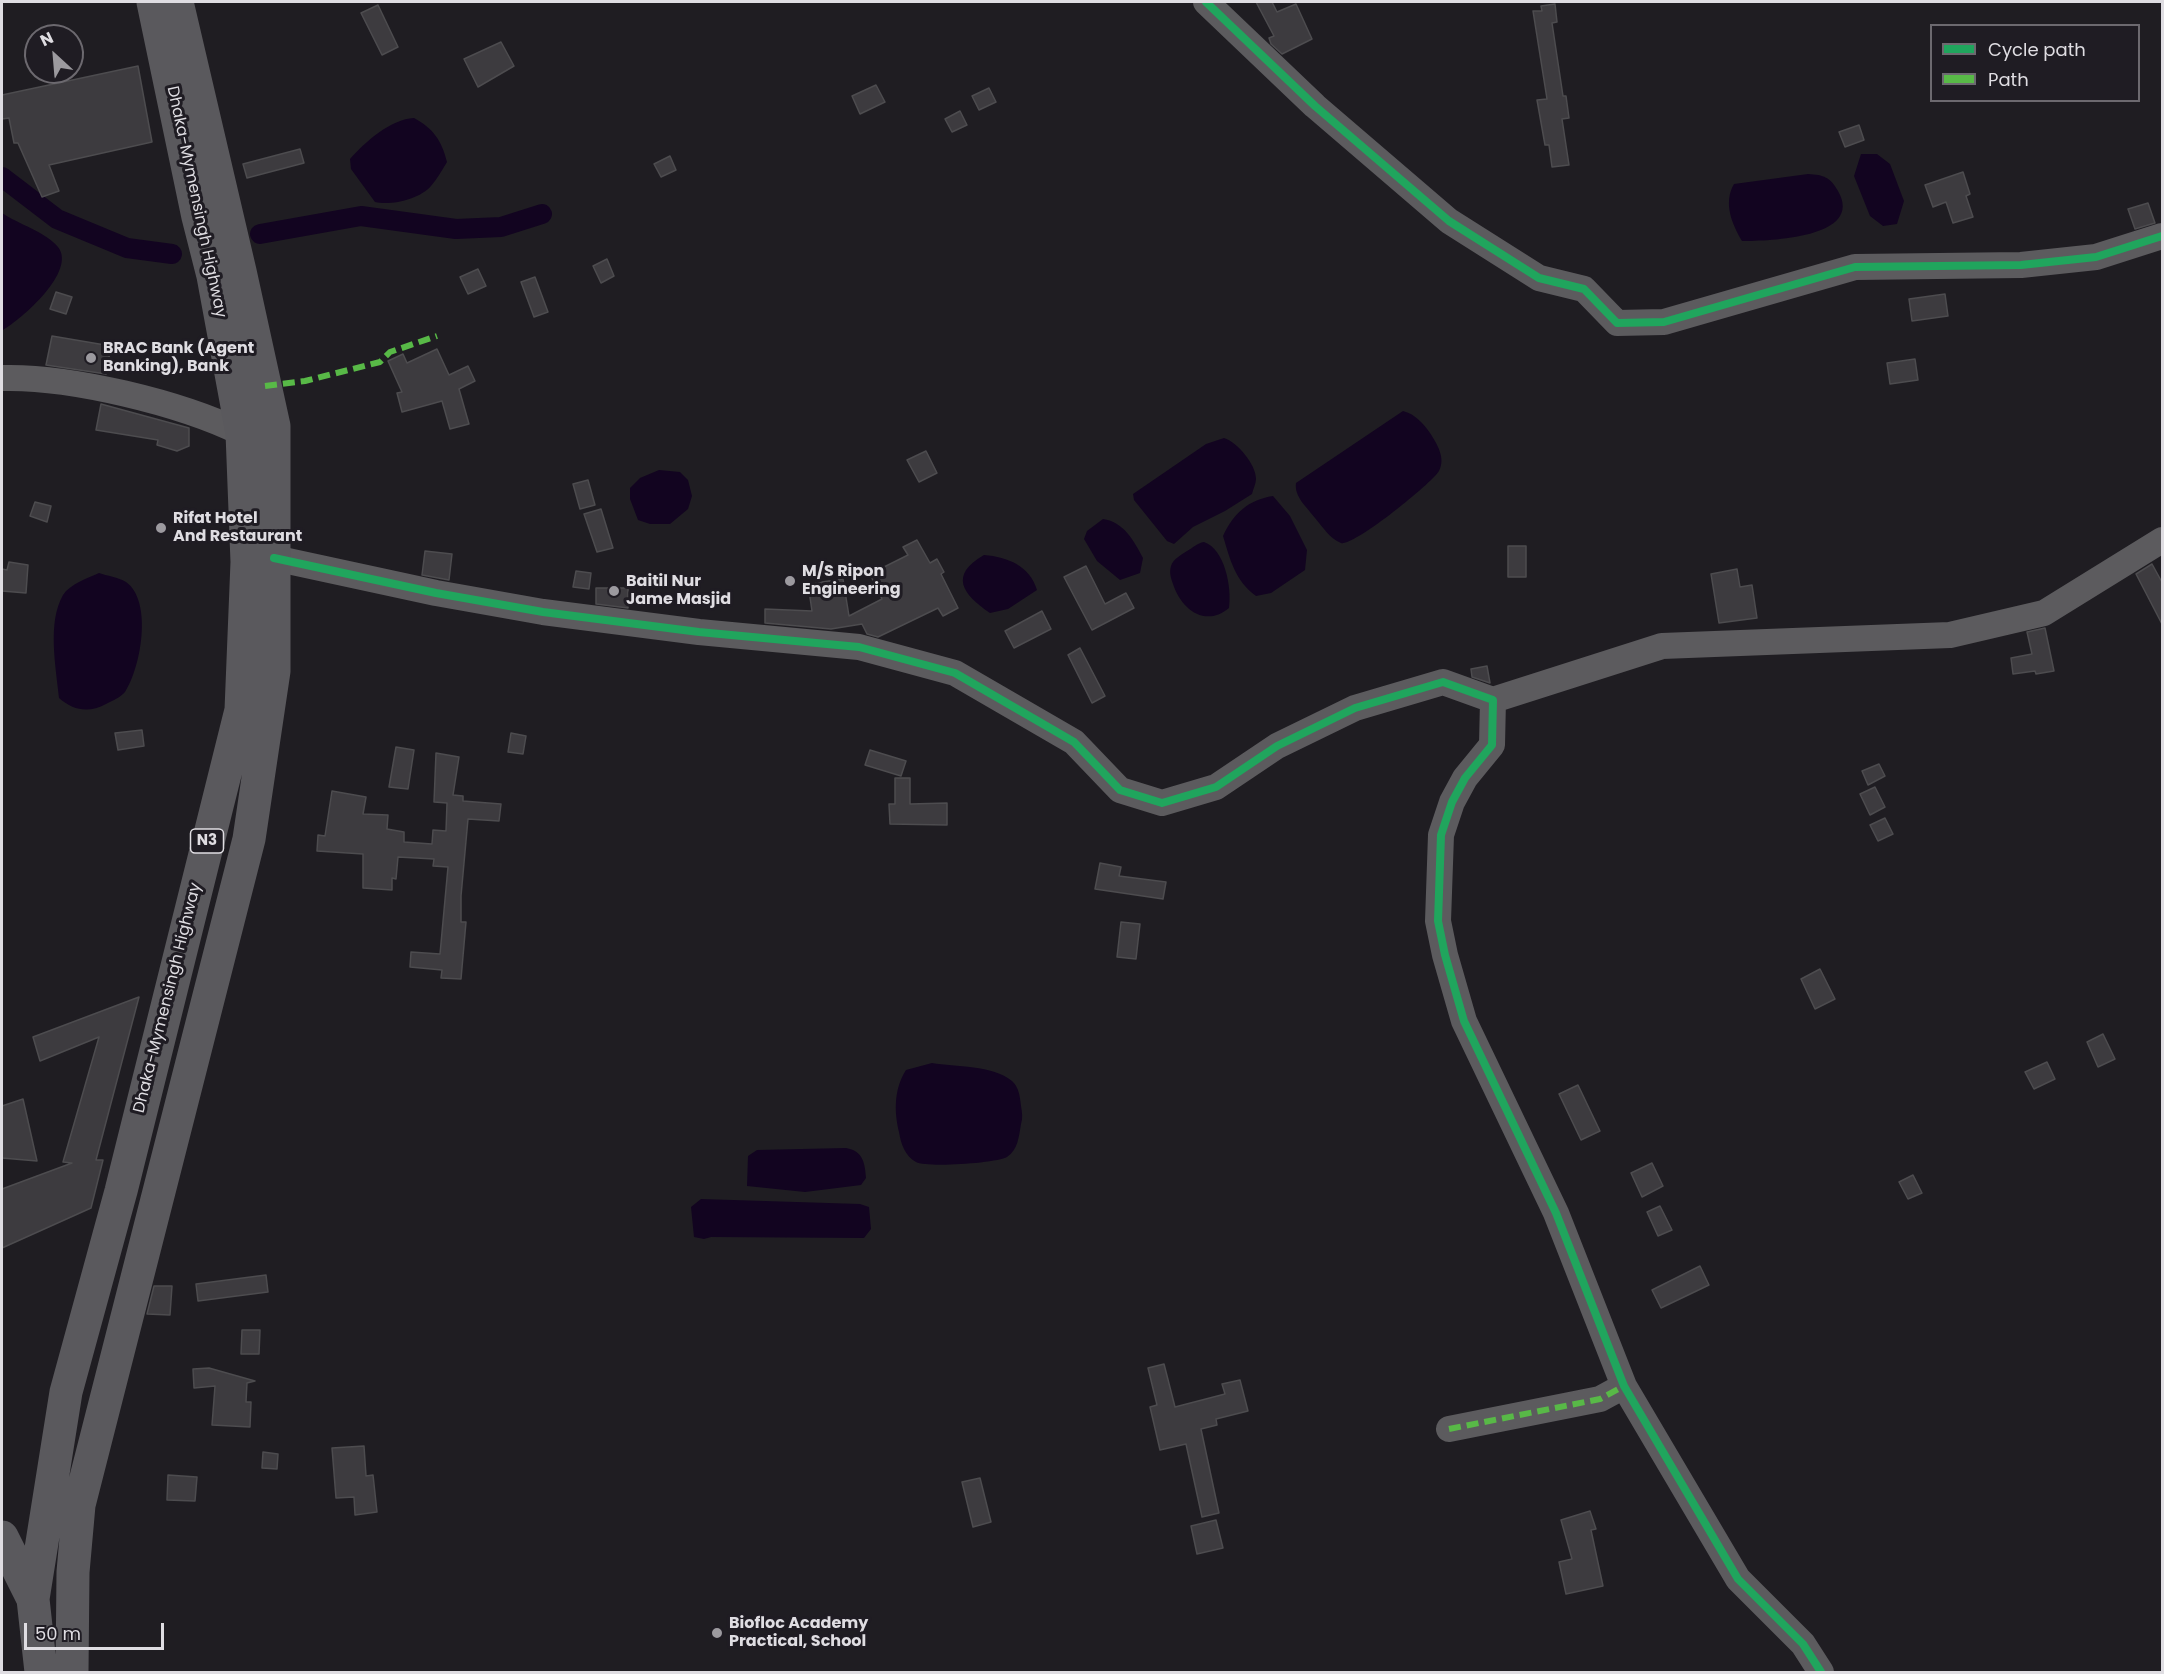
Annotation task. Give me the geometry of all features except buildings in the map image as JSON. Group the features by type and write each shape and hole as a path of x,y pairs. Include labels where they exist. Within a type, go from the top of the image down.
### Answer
{"highway":[{"name":"Dhaka-Mymensingh Highway","path":"40,1672 33,1599 66,1392 121,1191 241,710 248,562 242,433 213,276 198,218 153,2"},
{"name":"Dhaka-Mymensingh Highway","path":"72,1672 74,1572 79,1505 188,1068 249,839 274,671 274,426 177,2"},
{"path":"2,1537 33,1599"}],"street":[{"path":"1206,2 1315,106 1449,221 1539,278 1584,289 1617,323 1664,322 1855,267 2020,265 2096,257 2163,236"},
{"path":"2,378 28,377 119,393 187,410 242,433"},
{"path":"274,558 436,593 543,612 699,632 859,647 955,673 1074,742 1120,790 1162,803 1216,787 1277,746 1355,708 1443,682 1493,700 1662,646 1950,635 2044,613 2163,540"},
{"path":"1493,700 1492,745 1465,778 1452,802 1441,835 1438,921 1445,956 1464,1021 1556,1213 1624,1386 1738,1579 1803,1644 1821,1672"},
{"path":"1449,1429 1600,1399 1624,1386"}],"shaded area":[{"path":"414,118 436,136 447,162 431,186 420,195 397,202 375,202 351,169 350,159 388,127 396,122"},
{"path":"1861,154 1877,154 1890,164 1904,201 1897,224 1883,226 1870,216 1854,176"},
{"path":"1808,174 1826,178 1835,186 1843,207 1838,219 1827,227 1810,234 1772,240 1742,241 1732,221 1729,206 1734,184"},
{"path":"2,213 53,242 62,257 60,269 45,293 22,316 3,330"},
{"path":"1403,411 1418,419 1433,437 1442,461 1439,471 1408,501 1360,535 1348,542 1341,543 1333,539 1302,502 1297,493 1296,483"},
{"path":"1224,438 1240,449 1253,467 1256,483 1252,494 1193,527 1174,544 1167,541 1134,500 1133,494 1206,444"},
{"path":"659,470 680,472 688,480 692,496 688,509 670,524 650,524 638,520 630,499 630,488 640,478"},
{"path":"1273,496 1290,516 1307,550 1305,570 1271,593 1256,596 1238,576 1223,536 1237,514 1249,504"},
{"path":"1103,519 1123,528 1132,539 1143,558 1140,573 1120,580 1097,561 1084,539 1087,531"},
{"path":"1204,542 1217,552 1222,561 1228,580 1230,600 1229,608 1220,614 1211,616 1203,616 1188,608 1177,593 1170,573 1175,559 1197,544"},
{"path":"984,555 1017,564 1029,575 1037,590 1008,609 990,613 972,599 963,584 966,570"},
{"path":"99,573 123,580 134,591 142,619 142,635 136,667 125,692 100,707 82,709 70,706 59,698 54,645 55,619 58,606 66,591"},
{"path":"932,1063 984,1069 1004,1076 1014,1083 1020,1096 1022,1117 1017,1142 1011,1154 990,1161 947,1165 916,1162 906,1153 897,1124 896,1108 899,1085 906,1070"},
{"path":"846,1148 856,1152 862,1158 866,1178 861,1185 805,1192 747,1186 748,1156 757,1150"},
{"path":"701,1199 860,1204 869,1207 871,1229 864,1238 711,1237 704,1239 694,1237 691,1207"}],"waterway":[{"path":"2,177 57,219 127,248 172,254"},
{"path":"260,234 361,216 456,229 501,227 542,214"}],"marked path":[{"path":"265,386 305,381 380,362 390,352 437,336"},
{"path":"1449,1429 1600,1399 1624,1386"}],"cycle path":[{"path":"1206,2 1315,106 1449,221 1539,278 1584,289 1617,323 1664,322 1855,267 2021,265 2096,257 2162,236"},
{"path":"274,558 436,593 543,612 699,632 859,647 955,673 1074,742 1120,790 1162,803 1216,787 1277,746 1355,708 1443,682 1493,700 1492,745 1465,778 1452,802 1441,835 1438,921 1464,1021 1556,1213 1624,1386 1738,1579 1803,1644 1821,1672"}],"place":[{"name":"BRAC Bank (Agent Banking), Bank","path":"91,358"},
{"name":"Rifat Hotel And Restaurant","path":"161,528"},
{"name":"M/S Ripon Engineering","path":"790,581"},
{"name":"Baitil Nur Jame Masjid","path":"614,591"},
{"name":"Biofloc Academy Practical, School","path":"717,1633"}]}
